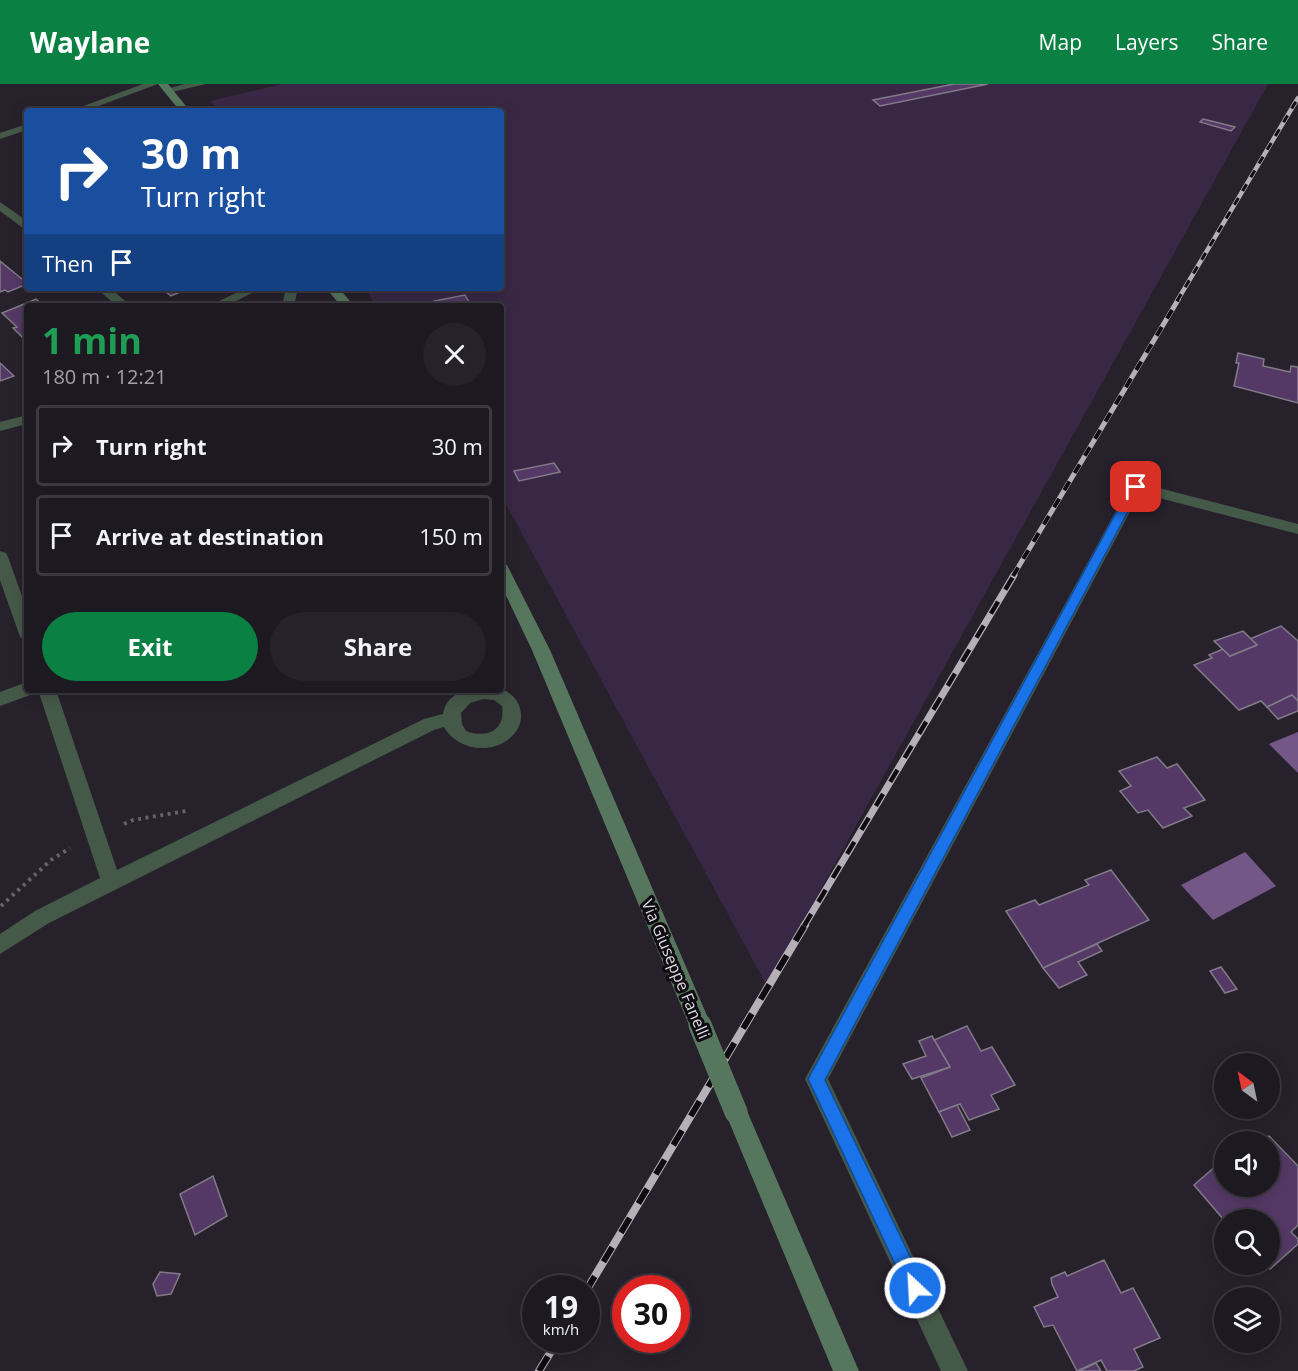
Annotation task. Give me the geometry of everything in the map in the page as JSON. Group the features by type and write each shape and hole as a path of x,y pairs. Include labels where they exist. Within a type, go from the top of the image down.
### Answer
{"main road":[{"path":"165,87 182,108"},
{"path":"335,291 345,303"},
{"name":"Via Giuseppe Fanelli","path":"504,575 541,650 846,1371"}],"street":[{"path":"84,108 153,84"},
{"path":"165,87 201,84"},
{"path":"0,136 24,128"},
{"path":"0,205 24,225"},
{"path":"106,291 121,303"},
{"path":"222,303 249,291"},
{"path":"0,427 24,420"},
{"path":"955,1371 816,1079 1136,487 1298,529"},
{"path":"0,557 24,625"},
{"path":"0,699 24,690"},
{"path":"48,693 111,882"},
{"path":"0,945 42,917 111,882 430,724 450,719"}],"path":[{"path":"0,906 22,890 51,858 133,820 178,813 193,808"}],"shaded area":[{"path":"283,84 1268,84 767,986 504,501 504,303 374,303 367,291 504,291 504,108 216,108 210,101"},
{"path":"1298,732 1298,773 1269,744"},
{"path":"1245,852 1276,886 1213,920 1181,885"}],"building":[{"path":"954,84 988,84 880,106 873,100"},
{"path":"1203,119 1235,127 1231,131 1200,122"},
{"path":"0,261 24,281 24,285 8,292 5,290 0,292"},
{"path":"167,291 183,291 171,296"},
{"path":"465,295 469,302 435,303 434,301"},
{"path":"36,299 41,303 26,303"},
{"path":"24,304 24,339 13,328 17,327 2,313"},
{"path":"1238,353 1264,359 1263,366 1290,372 1291,366 1298,367 1298,403 1234,386 1239,363 1236,363"},
{"path":"0,363 14,376 0,381"},
{"path":"554,463 560,472 519,481 514,471"},
{"path":"1281,626 1298,641 1298,701 1292,695 1267,707 1261,701 1239,710 1194,665 1212,658 1209,655 1223,649 1230,656 1257,645 1250,639"},
{"path":"1243,631 1257,645 1230,656 1214,641"},
{"path":"1292,695 1298,701 1298,711 1278,719 1267,707"},
{"path":"1157,757 1167,768 1177,764 1205,800 1184,808 1192,816 1163,828 1148,810 1138,813 1120,791 1131,786 1119,771"},
{"path":"1111,870 1149,920 1043,968 1006,911 1035,900 1039,905 1089,885 1085,880"},
{"path":"1097,944 1102,951 1078,962 1087,975 1059,988 1043,968"},
{"path":"1221,967 1237,989 1225,993 1210,971"},
{"path":"967,1026 981,1051 992,1047 1015,1085 991,1095 999,1109 969,1120 960,1104 939,1112 921,1078 950,1067 934,1040"},
{"path":"932,1036 950,1067 912,1079 903,1064 926,1056 919,1041"},
{"path":"957,1105 970,1130 952,1137 939,1112"},
{"path":"1280,1147 1298,1166 1298,1225 1291,1232 1298,1239 1298,1244 1280,1260 1280,1209 1215,1209 1194,1185 1214,1168 1214,1197 1280,1197"},
{"path":"213,1176 227,1216 195,1235 180,1194"},
{"path":"1104,1260 1121,1293 1133,1288 1160,1338 1134,1349 1143,1367 1134,1371 1107,1371 1101,1360 1077,1371 1053,1325 1044,1327 1034,1307 1058,1297 1051,1278 1065,1272 1067,1276"},
{"path":"160,1272 180,1274 171,1294 157,1296 153,1284"},
{"path":"1096,1363 1101,1371 1079,1371"}],"railway":[{"path":"1177,301 1298,98"},
{"path":"1013,576 1178,300"},
{"path":"804,926 1014,575"},
{"path":"596,1275 805,925"},
{"path":"539,1371 550,1353"}],"route":[{"path":"915,1288 816,1079 1136,487"}]}
